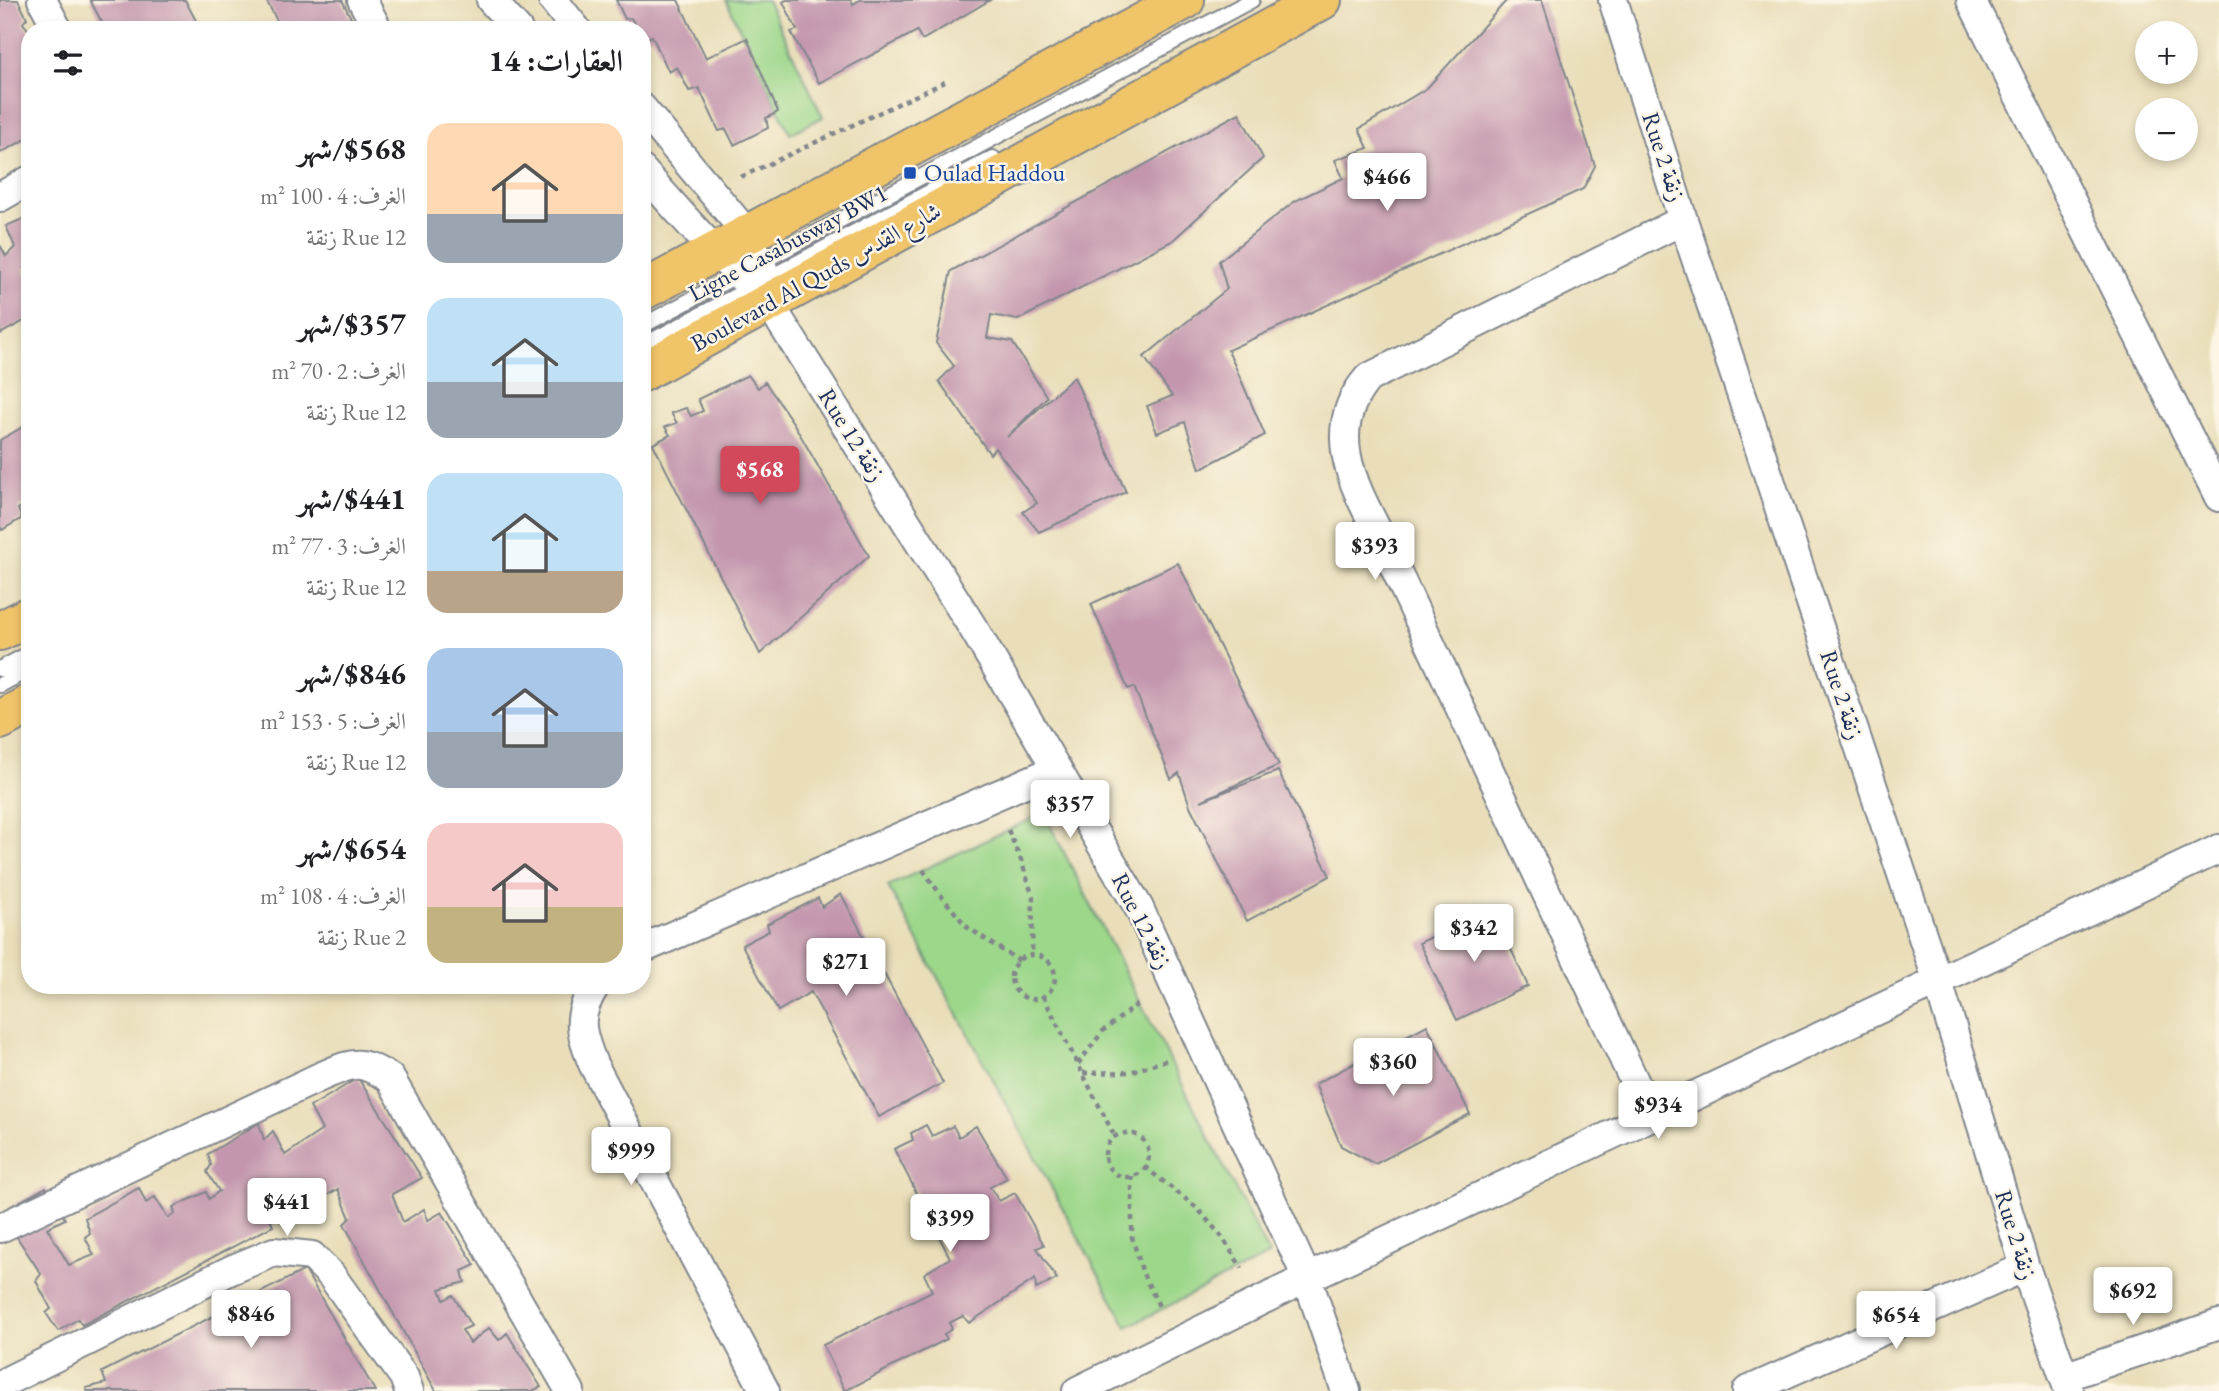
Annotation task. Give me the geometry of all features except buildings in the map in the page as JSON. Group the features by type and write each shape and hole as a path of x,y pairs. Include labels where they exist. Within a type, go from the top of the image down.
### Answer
{"main road":[{"name":"Boulevard Al Quds شارع القدس","path":"651,364 750,271 1185,0"},
{"name":"Boulevard Al Quds شارع القدس","path":"651,289 750,271 1322,0"},
{"path":"0,631 21,620"},
{"path":"0,720 21,709"}],"street":[{"path":"42,0 53,21"},
{"path":"362,0 374,21"},
{"path":"491,0 510,21"},
{"path":"553,0 570,21"},
{"name":"Rue 2 زنقة","path":"1614,0 1684,220 1938,982 2025,1267 2066,1384"},
{"path":"1971,0 2219,497"},
{"path":"651,119 712,192 750,271"},
{"path":"651,178 750,271"},
{"path":"0,197 21,185"},
{"path":"1651,1117 1359,495 1347,465 1345,440 1349,411 1355,393 1368,378 1684,220"},
{"name":"Rue 12 زنقة","path":"750,271 967,619 1139,908 1307,1278 1346,1391"},
{"path":"651,945 1058,769"},
{"path":"1077,1391 1307,1278 2219,849"},
{"path":"591,994 581,1018 581,1034 593,1064 765,1391"},
{"path":"0,1228 322,1076 353,1064 370,1067 390,1078 570,1391"},
{"path":"4,1378 274,1252 312,1256 331,1275 404,1377 409,1391"},
{"path":"1747,1391 2025,1267"},
{"path":"2066,1384 2219,1324"}],"lane":[{"name":"Ligne Casabusway BW1","path":"651,321 750,271 1252,0"},
{"name":"Ligne Casabusway BW1","path":"651,340 750,271 1008,150"},
{"path":"0,669 21,658"},
{"path":"0,685 21,674"}],"path":[{"path":"712,192 956,77"},
{"path":"1008,830 1021,860 1032,897 1032,956"},
{"path":"923,870 967,927 1019,961"},
{"path":"1032,956 1043,958 1053,968 1054,983 1051,990 1032,999 1014,989 1011,976 1019,961 1032,956"},
{"path":"1043,996 1115,1136"},
{"path":"1078,1064 1103,1031 1140,1002"},
{"path":"1083,1073 1131,1072 1169,1059"},
{"path":"1129,1133 1147,1144 1149,1159 1145,1167 1139,1174 1132,1176 1115,1173 1106,1161 1107,1147 1115,1136 1129,1133"},
{"path":"1145,1167 1197,1208 1222,1237 1242,1268"},
{"path":"1132,1176 1132,1237 1143,1274 1161,1310"}],"green space":[{"path":"726,0 767,0 823,117 790,134"},
{"path":"1044,813 1269,1255 1127,1327 888,886"}],"place":[{"name":"Oulad Haddou","path":"910,173"}]}
